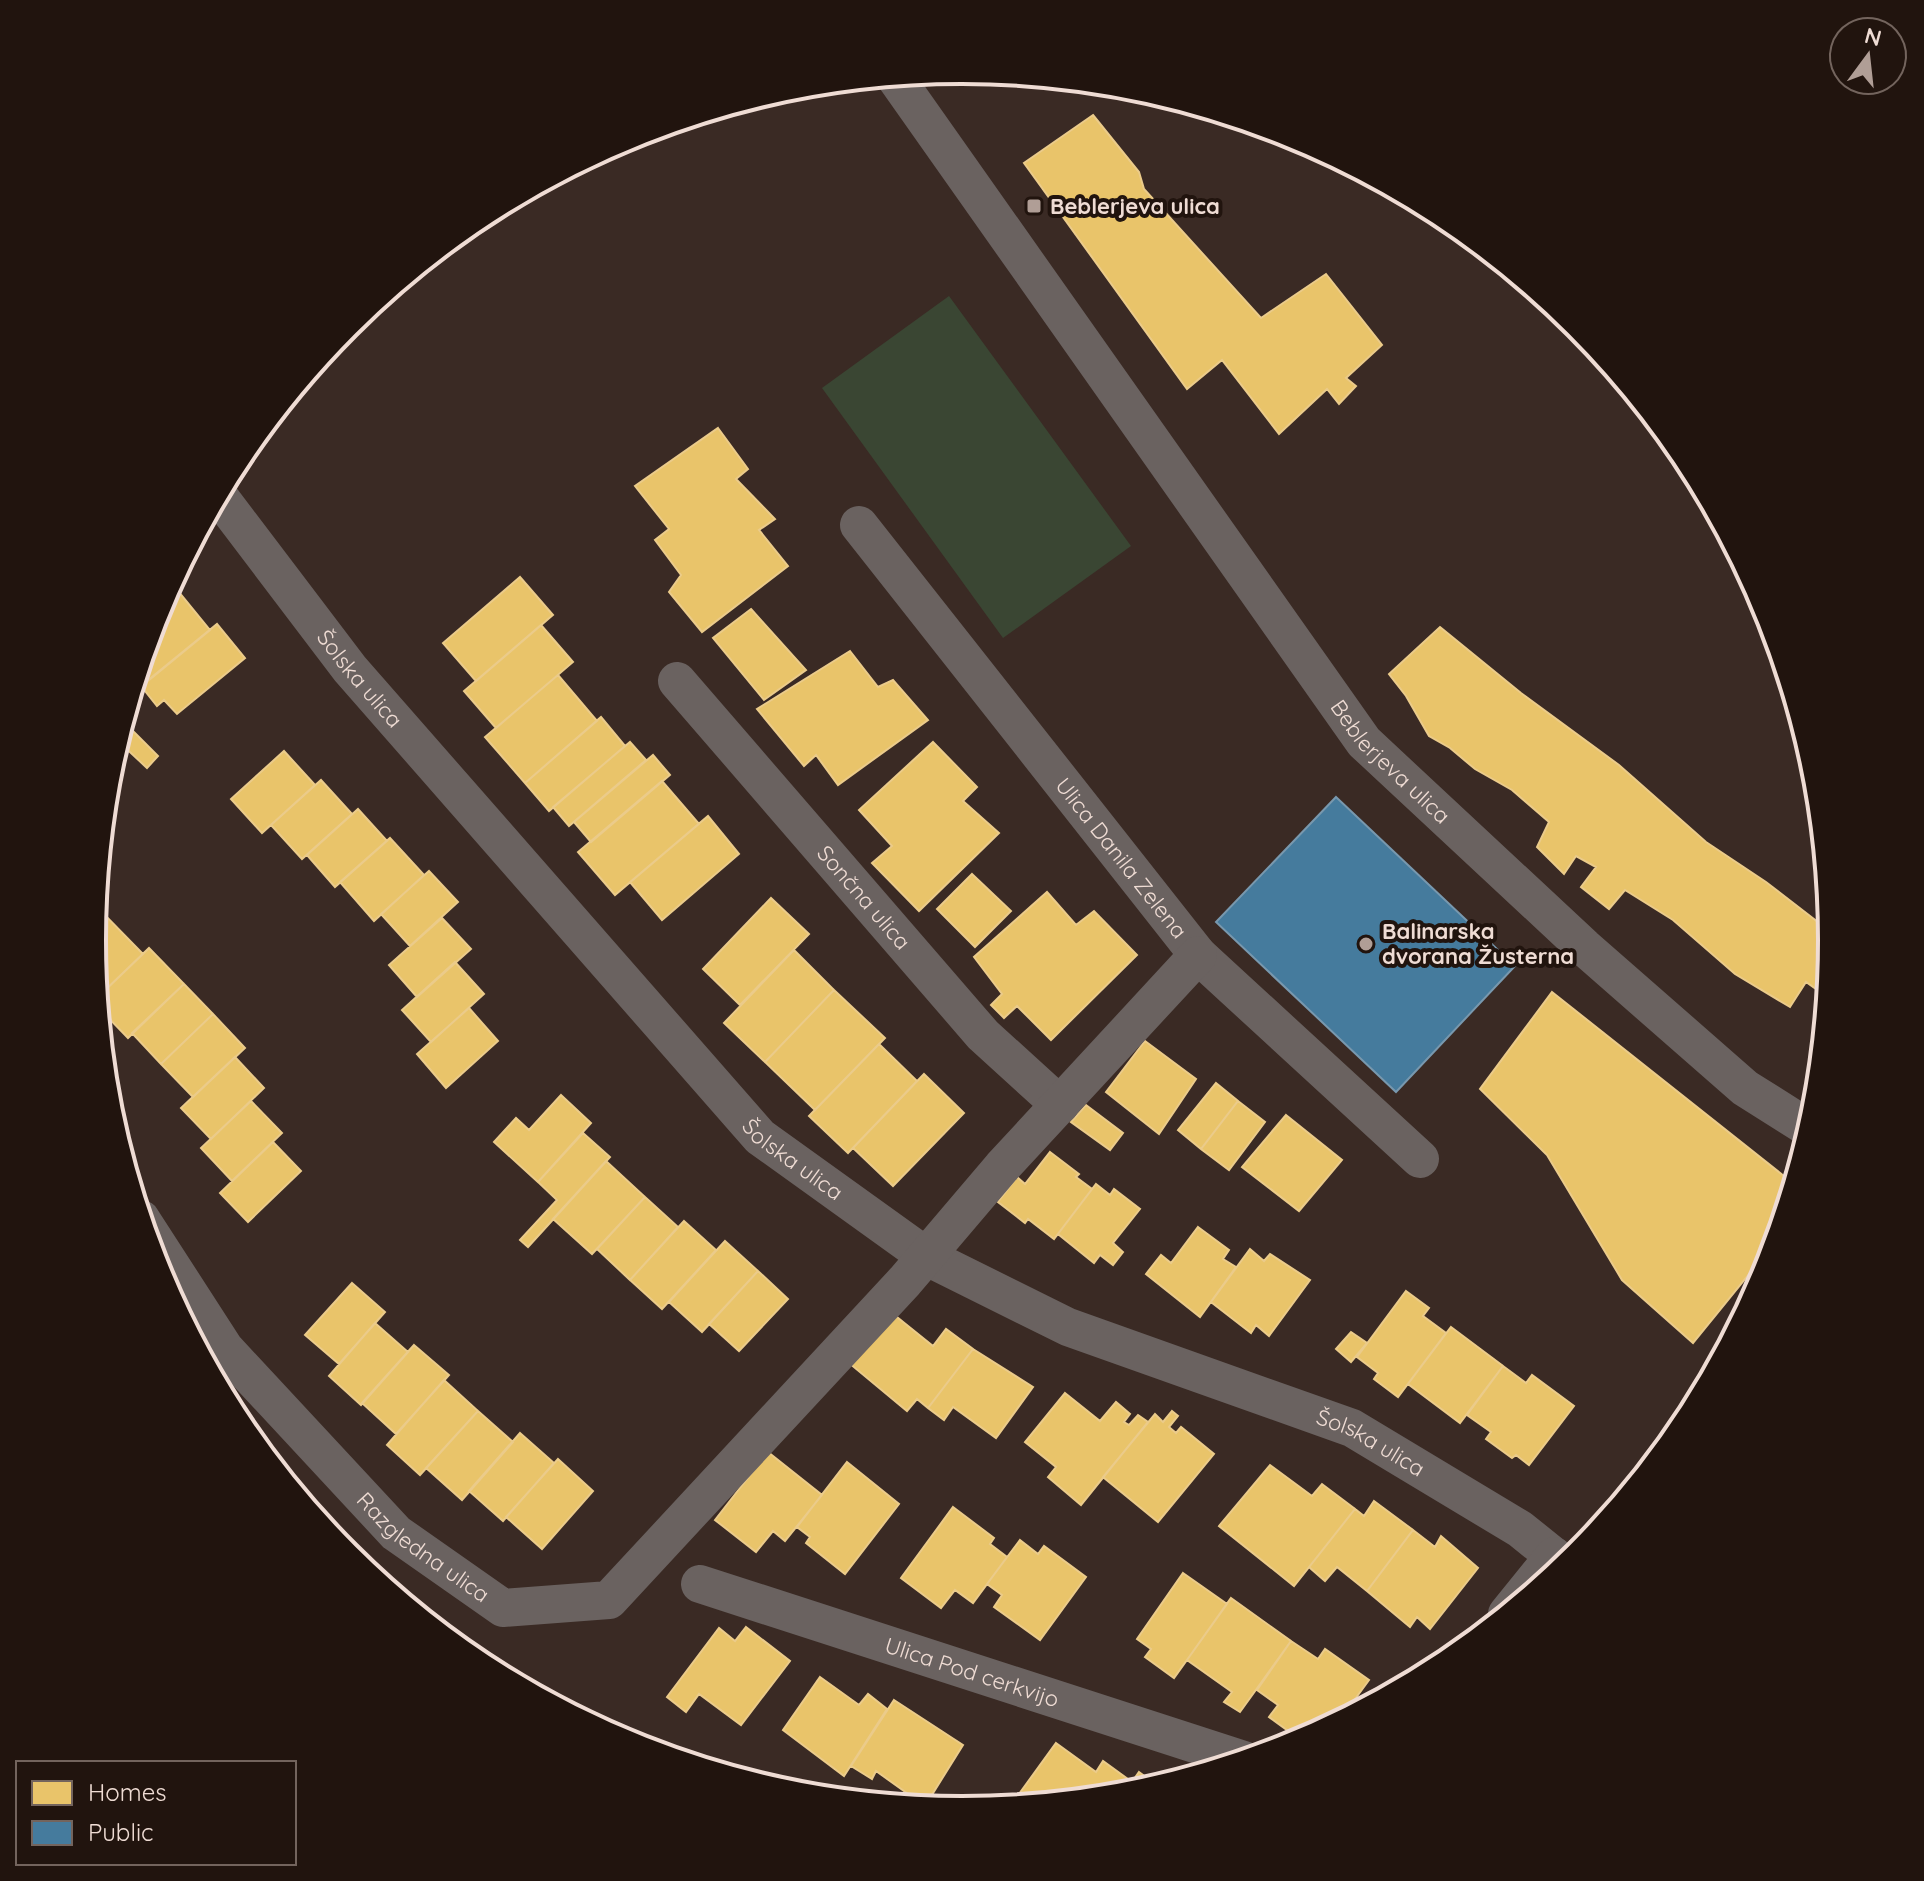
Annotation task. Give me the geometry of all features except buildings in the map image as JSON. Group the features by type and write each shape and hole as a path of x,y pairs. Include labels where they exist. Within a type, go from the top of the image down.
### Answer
{"street":[{"name":"Beblerjeva ulica","path":"902,86 1364,742 1584,947 1745,1088 1799,1122"},
{"name":"Šolska ulica","path":"225,504 350,669 760,1137 927,1257 1068,1327 1352,1428 1520,1529 1556,1557"},
{"name":"Ulica Danila Zelena","path":"859,525 1198,955 1420,1159"},
{"name":"Sončna ulica","path":"677,681 983,1035 1060,1105"},
{"name":"Razgledna ulica","path":"169,1262 225,1349 396,1533 503,1608 609,1600 927,1257 1002,1167 1198,955"},
{"name":"Ulica Pod cerkvijo","path":"700,1584 1228,1755"}],"green space":[{"path":"949,296 1131,546 1003,638 822,388"}],"place":[{"name":"Beblerjeva ulica","path":"1034,206"},
{"name":"Balinarska dvorana Žusterna","path":"1366,944"}]}
